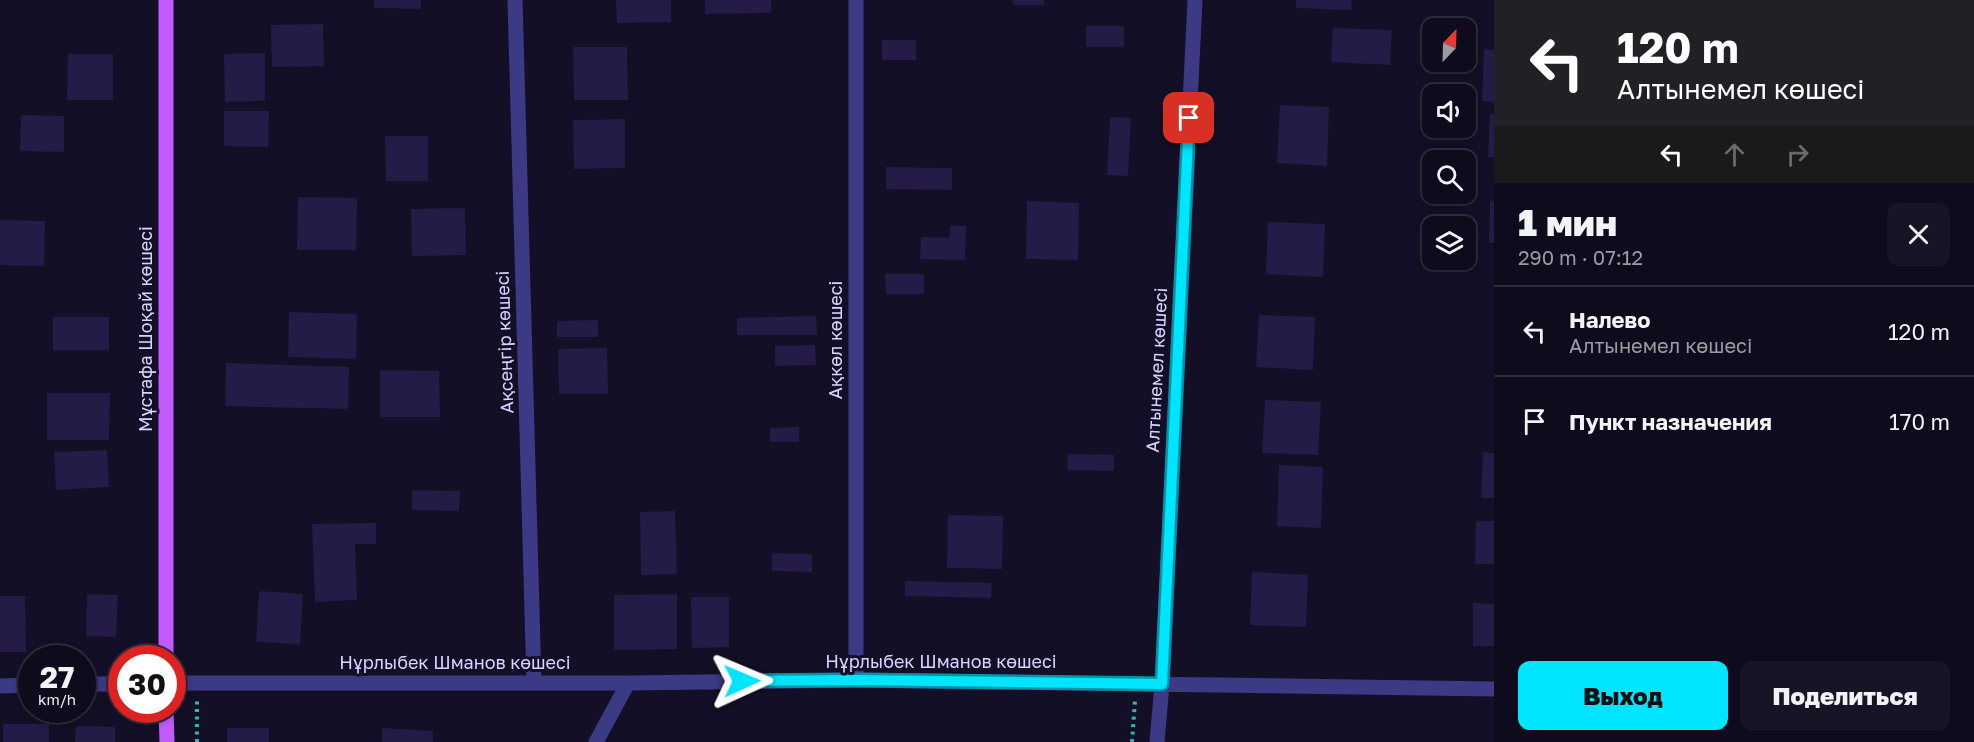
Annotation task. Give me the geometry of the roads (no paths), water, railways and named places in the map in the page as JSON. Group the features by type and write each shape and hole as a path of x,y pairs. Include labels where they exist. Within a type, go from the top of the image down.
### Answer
{"main road":[{"name":"Мұстафа Шоқай көшесi","path":"166,0 166,645"},
{"path":"167,723 168,742"}],"street":[{"name":"Ақсеңгір көшесі","path":"515,0 534,683"},
{"name":"Ақкөл көшесі","path":"856,0 856,680"},
{"name":"Алтынемел көшесі","path":"1157,742 1162,684 1195,0"},
{"name":"Нұрлыбек Шманов көшесі","path":"186,683 628,683 856,680 1494,689"},
{"path":"596,742 628,683"},
{"path":"0,686 18,685"}]}
